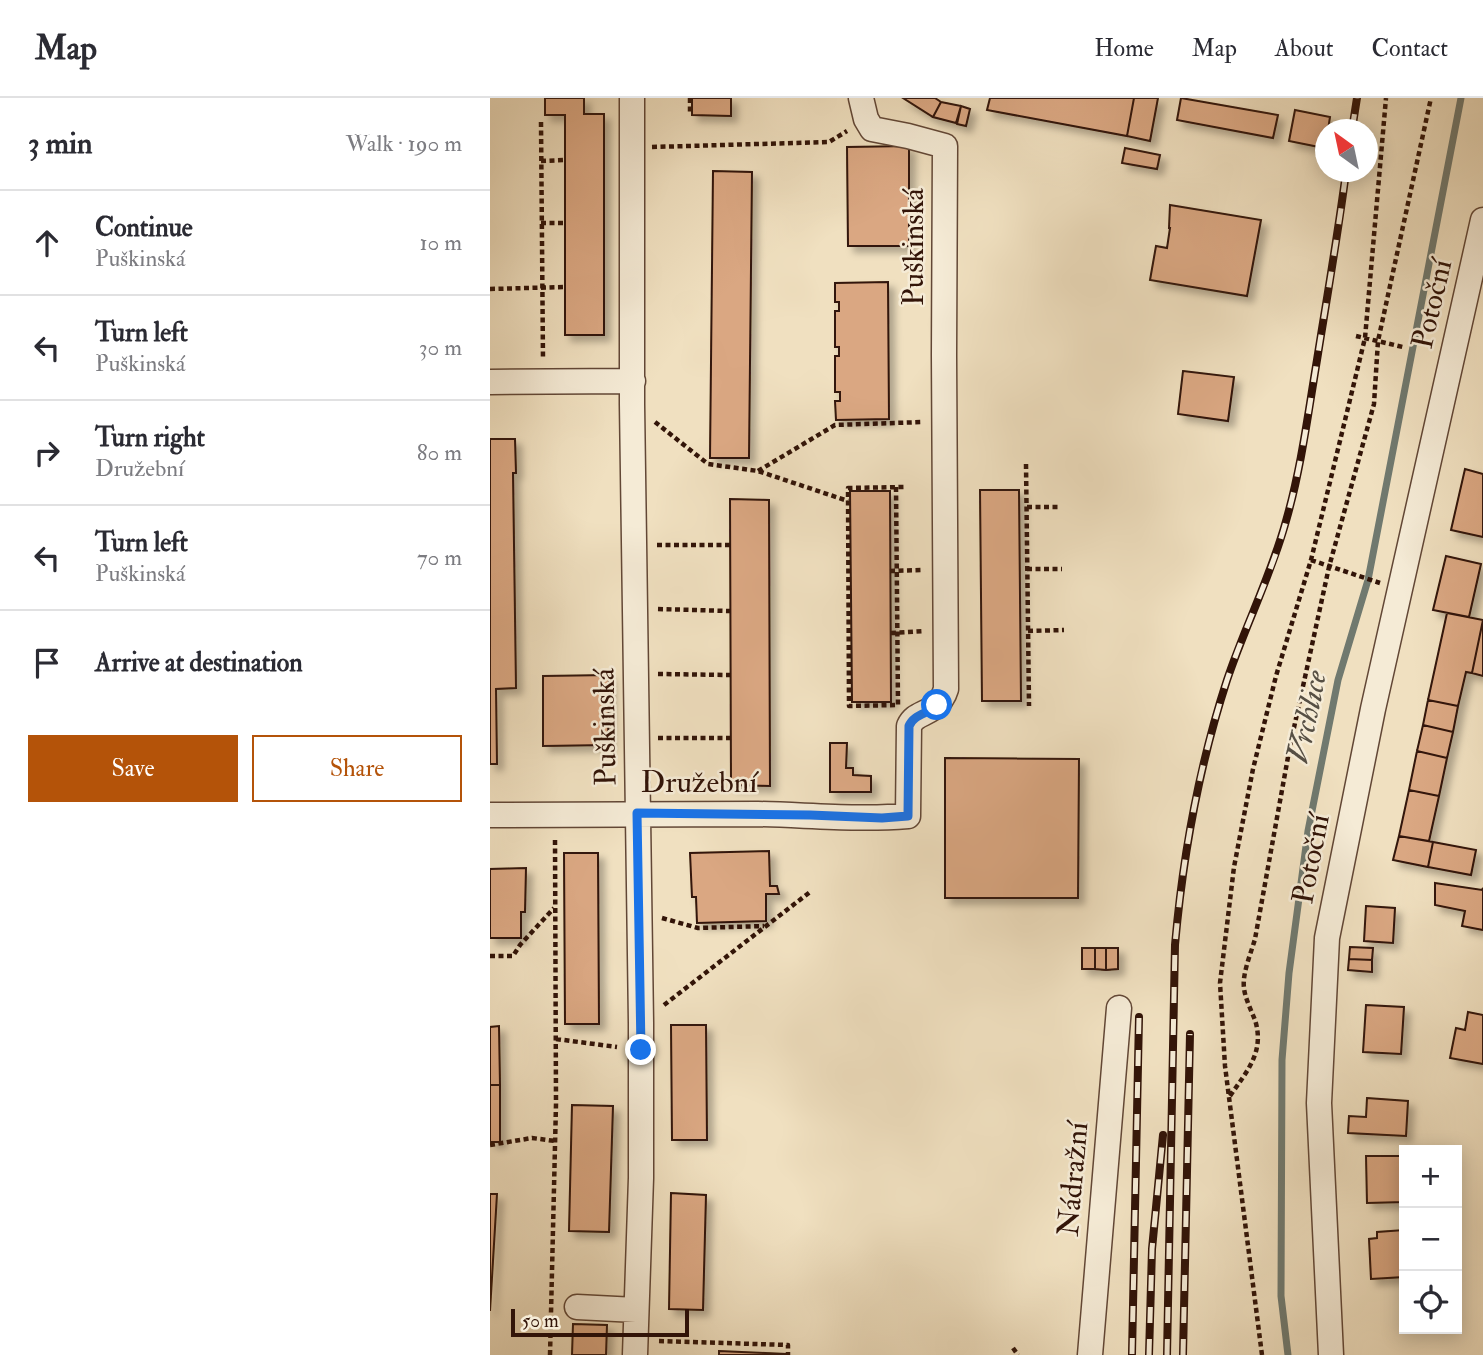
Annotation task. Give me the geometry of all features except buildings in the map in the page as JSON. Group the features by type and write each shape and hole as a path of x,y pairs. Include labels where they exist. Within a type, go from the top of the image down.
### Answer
{"street":[{"name":"Puškinská","path":"632,98 641,1023 641,1178 635,1355"},
{"name":"Puškinská","path":"863,109 872,129 945,146 946,689 933,708 912,719 909,726 908,816"},
{"name":"Potoční","path":"1331,1355 1319,1103 1327,938 1373,709 1483,220"},
{"path":"490,382 543,382 633,393"},
{"name":"Družební","path":"490,816 637,813 882,818 908,816"},
{"name":"Nádražní","path":"1090,1355 1119,1008"},
{"path":"577,1307 636,1310"}],"path":[{"path":"690,98 690,115"},
{"path":"1262,1355 1225,1066 1220,983 1234,867 1253,769 1276,676 1311,560 1365,338 1386,98"},
{"path":"1230,1096 1253,1063 1258,1037 1244,988 1245,976 1255,939 1290,746 1329,567 1374,404 1378,341 1431,98"},
{"path":"632,147 829,142 863,109"},
{"path":"541,122 543,382"},
{"path":"541,161 565,160"},
{"path":"541,223 565,223"},
{"path":"490,289 565,287"},
{"path":"1356,335 1403,347"},
{"path":"633,393 708,464 758,471 848,500"},
{"path":"758,471 835,425 944,421"},
{"path":"902,423 902,432"},
{"path":"1026,464 1029,706"},
{"path":"896,487 898,705 849,706 848,488 904,486"},
{"path":"1027,507 1061,507"},
{"path":"635,545 730,545"},
{"path":"1311,560 1386,584"},
{"path":"890,571 946,569"},
{"path":"1027,569 1062,569"},
{"path":"635,609 730,611"},
{"path":"1028,631 1064,630"},
{"path":"891,633 946,631"},
{"path":"636,674 731,675"},
{"path":"637,738 731,738"},
{"path":"550,1355 556,1039 555,815"},
{"path":"641,1023 810,892"},
{"path":"490,956 513,956 555,907"},
{"path":"638,911 698,928 766,926"},
{"path":"556,1039 641,1050"},
{"path":"490,1144 531,1138 555,1141"},
{"path":"661,1341 788,1345 788,1355"},
{"path":"1013,1348 1018,1355"}],"waterway":[{"name":"Vrchlice","path":"1288,1355 1281,1296 1282,1060 1289,973 1308,831 1338,680 1368,580 1461,98"}],"railway":[{"path":"1354,119 1357,98"},
{"path":"1167,1355 1175,945 1183,877 1200,778 1217,712 1234,660 1273,561 1291,501 1307,421 1345,182"},
{"path":"1132,1354 1139,1017"},
{"path":"1183,1355 1190,1034"},
{"path":"1149,1355 1152,1249 1163,1135"}],"route":[{"path":"641,1050 637,813 882,818 908,816 909,726 912,719 937,705"}]}
